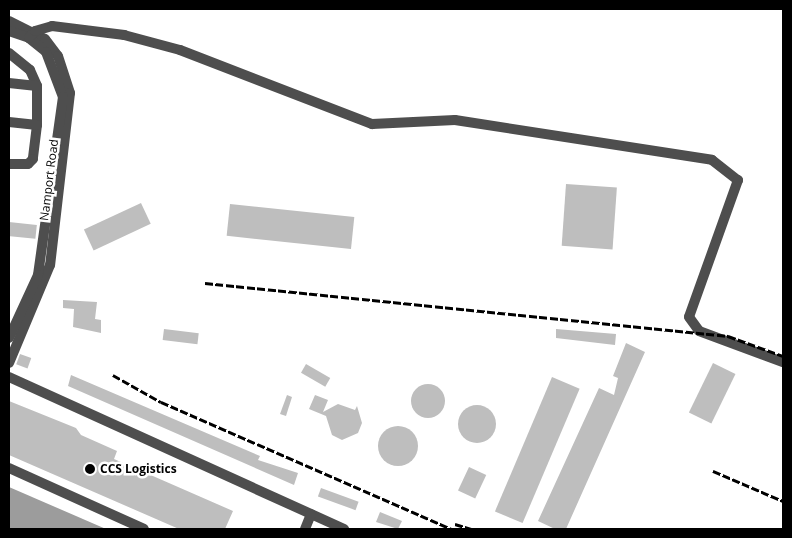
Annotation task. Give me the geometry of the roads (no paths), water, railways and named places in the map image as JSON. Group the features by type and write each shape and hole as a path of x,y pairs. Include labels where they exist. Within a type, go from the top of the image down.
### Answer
{"street":[{"name":"Namport Road","path":"9,21 32,34 58,56 70,93 67,138 50,265 9,363"},
{"path":"9,31 32,34 52,26 124,35 180,50 372,124 455,120 712,160 738,180 689,317 699,331 783,362"},
{"path":"9,338 38,275 63,97 46,52 32,34"},
{"path":"9,53 30,70 37,86 37,125 33,158 28,164 9,164"},
{"path":"9,83 37,86"},
{"path":"9,122 37,125"},
{"path":"9,377 344,529"},
{"path":"9,468 144,529"},
{"path":"304,529 311,514"}],"railway":[{"path":"205,283 728,336 783,356"},
{"path":"113,375 161,402 452,529"},
{"path":"713,471 783,501"},
{"path":"455,524 471,529"}],"place":[{"name":"CCS Logistics","path":"90,469"}]}
